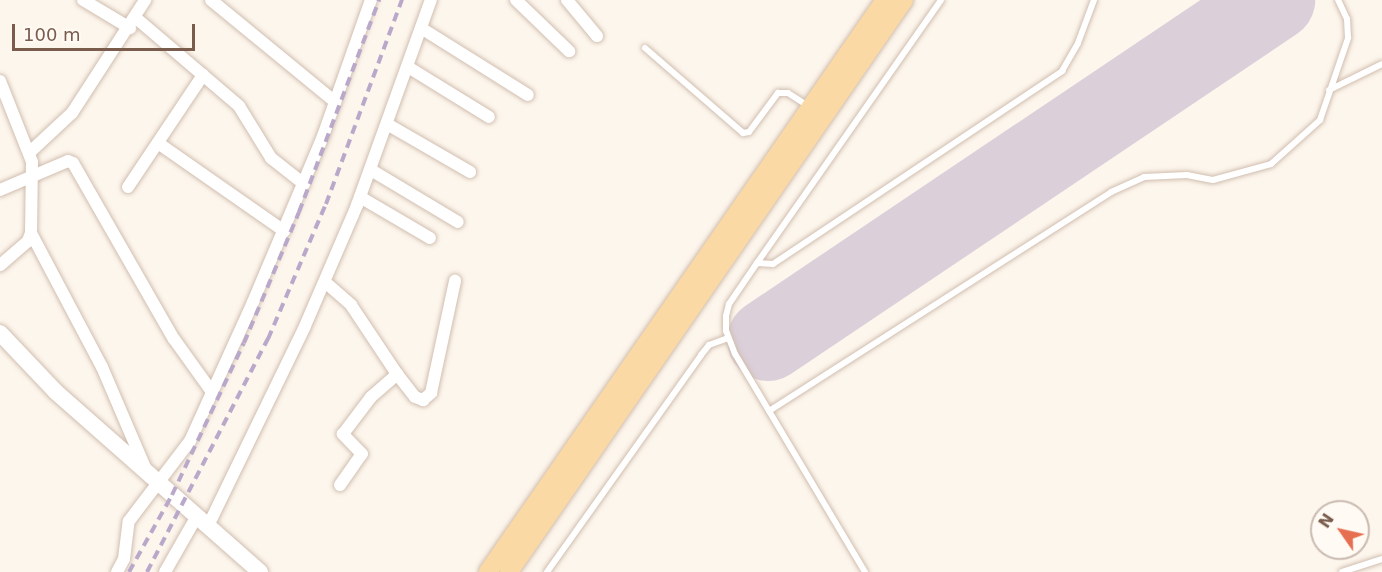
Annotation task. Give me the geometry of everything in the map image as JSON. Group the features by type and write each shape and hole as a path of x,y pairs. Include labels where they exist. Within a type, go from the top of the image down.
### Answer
{"main road":[{"path":"488,572 885,0"},
{"path":"509,572 904,0"}],"street":[{"path":"83,0 133,23 203,75 248,115 271,158 304,184"},
{"path":"30,152 72,113 133,23 145,0"},
{"path":"212,0 335,102"},
{"path":"117,572 124,559 129,521 154,479 190,441 213,392 304,184 371,0"},
{"path":"165,572 202,521 324,282 371,170 431,0"},
{"path":"516,0 569,51"},
{"path":"567,0 597,36"},
{"path":"421,28 528,94"},
{"path":"408,67 489,117"},
{"path":"128,187 203,75"},
{"path":"0,81 30,152 32,176 31,233 28,241 0,265"},
{"path":"387,124 470,172"},
{"path":"158,143 284,231"},
{"path":"0,190 32,176 73,163 174,339 213,392"},
{"path":"371,170 458,222"},
{"path":"360,197 430,238"},
{"path":"31,233 102,367 154,479"},
{"path":"324,282 351,305 396,374 415,397 429,397 455,281"},
{"path":"0,333 56,392 260,572"},
{"path":"340,485 362,454 343,434 396,374"}],"lane":[{"path":"865,572 728,338 726,316 729,304 941,0"},
{"path":"757,263 773,264 1062,71 1078,43 1094,0"},
{"path":"769,411 1111,192 1144,177 1187,175 1213,180 1271,164 1320,120 1348,38 1347,19 1338,0"},
{"path":"645,48 743,133 749,132 778,93 788,93 810,108"},
{"path":"1329,90 1382,64"},
{"path":"547,572 701,355 709,345 728,338"},
{"path":"1342,572 1382,559"}],"taxiway":[{"path":"1253,0 1260,9"}],"runway":[{"path":"768,340 1274,0"}],"railway":[{"path":"129,572 172,495 244,343 299,212 379,0"},
{"path":"147,572 268,339 326,204 402,0"}]}
